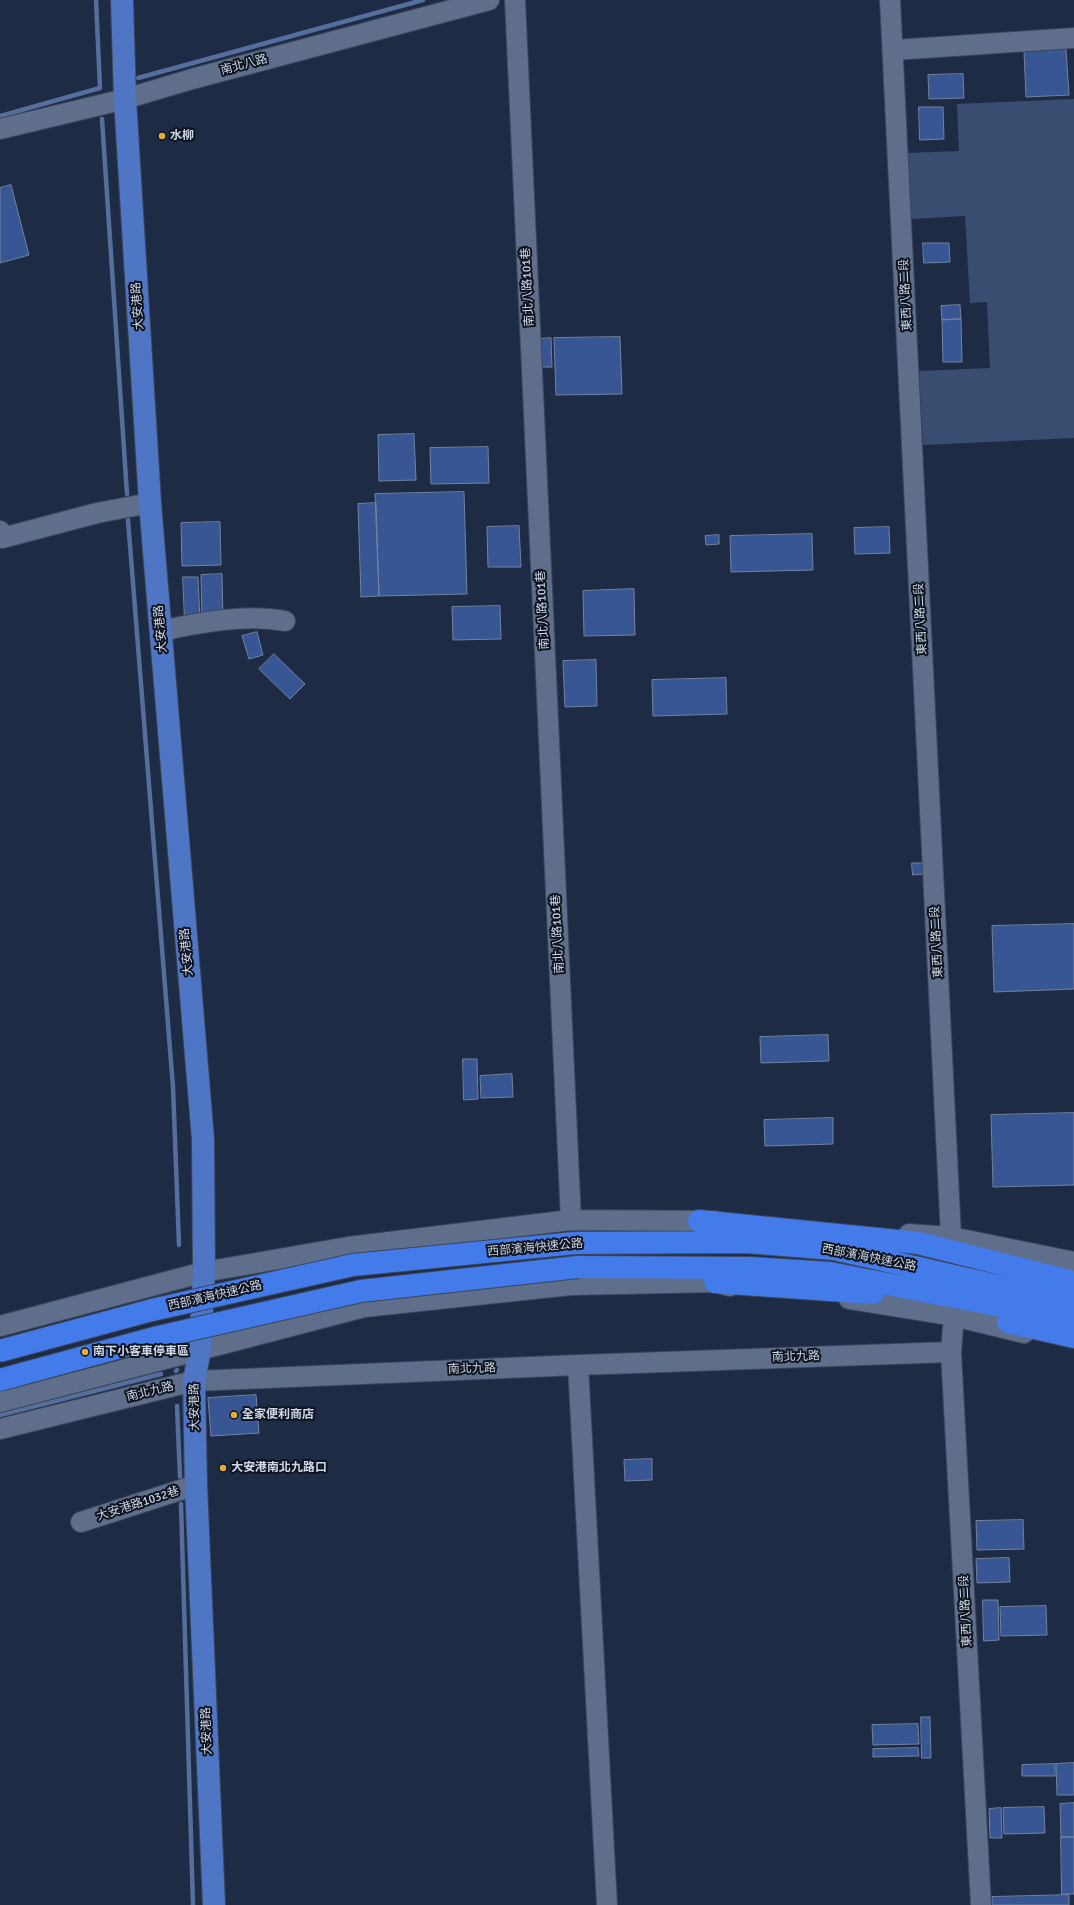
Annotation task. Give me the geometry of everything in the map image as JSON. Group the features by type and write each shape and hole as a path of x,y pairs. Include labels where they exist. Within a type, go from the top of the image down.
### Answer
{"highway":[{"path":"700,1221 918,1243 1074,1282"},
{"name":"西部濱海快速公路","path":"0,1351 152,1310 353,1265 575,1243 746,1242 834,1249 1074,1304"},
{"name":"西部濱海快速公路","path":"0,1380 154,1338 362,1291 578,1267 750,1268 830,1273 1074,1320"},
{"path":"714,1282 879,1294 1074,1337"}],"main road":[{"name":"大安港路","path":"122,0 125,99 150,503 202,1139 204,1272 200,1349 194,1381 196,1485 214,1905"}],"street":[{"name":"南北八路","path":"0,129 125,99 192,78 489,0"},
{"name":"南北八路101巷","path":"515,0 571,1220"},
{"name":"東西八路二段","path":"890,0 894,50 951,1237"},
{"path":"894,50 1074,38"},
{"path":"0,531 2,538 97,513 150,503"},
{"path":"161,631 191,624 264,617 285,621"},
{"path":"0,1326 204,1272 348,1247 571,1220 743,1221 951,1237 1074,1262"},
{"path":"0,1402 364,1307 570,1285 714,1282 745,1290 824,1295 954,1316 1074,1345"},
{"name":"東西八路二段","path":"954,1316 951,1352 981,1905"},
{"name":"南北九路","path":"0,1429 194,1381 578,1364 951,1352"},
{"path":"578,1364 607,1905"},
{"name":"大安港路1032巷","path":"81,1522 196,1485"}],"shaded area":[{"path":"1074,99 1074,438 923,445 919,371 990,368 987,302 970,303 965,216 910,219 907,153 959,151 957,104"}],"building":[{"path":"1066,49 1069,95 1026,97 1024,51"},
{"path":"963,74 964,98 929,99 928,75"},
{"path":"919,107 943,107 944,139 920,140"},
{"path":"11,185 29,255 0,263 0,188"},
{"path":"923,243 949,243 950,262 924,263"},
{"path":"960,305 961,319 942,320 941,306"},
{"path":"961,319 962,362 943,362 942,320"},
{"path":"620,337 622,394 556,395 554,338"},
{"path":"551,338 552,367 540,367 540,339"},
{"path":"414,434 416,480 379,481 378,435"},
{"path":"488,447 489,483 431,484 430,448"},
{"path":"464,492 467,594 379,596 375,494"},
{"path":"376,503 379,596 361,597 358,504"},
{"path":"220,522 221,565 182,566 181,523"},
{"path":"519,526 521,567 488,567 487,527"},
{"path":"889,527 890,553 855,554 854,528"},
{"path":"812,534 813,570 731,572 730,536"},
{"path":"719,535 719,544 706,545 705,536"},
{"path":"222,574 223,619 202,620 201,575"},
{"path":"183,577 198,577 200,620 185,621"},
{"path":"634,589 635,635 584,636 583,591"},
{"path":"500,606 501,639 453,640 452,607"},
{"path":"257,632 263,655 249,659 242,636"},
{"path":"274,654 305,684 290,699 259,669"},
{"path":"596,660 597,706 565,707 563,661"},
{"path":"726,678 727,714 653,716 652,680"},
{"path":"912,863 925,863 925,874 913,875"},
{"path":"1074,924 1074,989 994,992 992,926"},
{"path":"828,1035 829,1061 761,1063 760,1037"},
{"path":"463,1059 477,1059 478,1099 464,1100"},
{"path":"512,1074 513,1097 481,1098 480,1076"},
{"path":"1074,1113 1074,1185 993,1187 991,1115"},
{"path":"833,1118 833,1144 765,1146 764,1120"},
{"name":"全家便利商店","path":"256,1395 259,1433 211,1436 208,1398"},
{"path":"652,1459 652,1480 625,1481 624,1460"},
{"path":"1023,1520 1024,1549 977,1550 976,1521"},
{"path":"1009,1558 1010,1582 977,1583 976,1559"},
{"path":"983,1600 998,1600 999,1640 984,1641"},
{"path":"1046,1606 1047,1635 1001,1636 1000,1607"},
{"path":"921,1717 930,1717 931,1758 922,1758"},
{"path":"918,1724 919,1744 873,1745 872,1725"},
{"path":"918,1748 919,1756 873,1757 873,1749"},
{"path":"1074,1763 1074,1795 1057,1795 1056,1764"},
{"path":"1055,1764 1055,1776 1022,1776 1022,1765"},
{"path":"1074,1803 1074,1837 1061,1837 1060,1804"},
{"path":"1044,1807 1045,1833 1004,1834 1003,1808"},
{"path":"1001,1808 1002,1838 990,1838 989,1809"},
{"path":"1061,1837 1074,1837 1074,1894 1062,1894"},
{"path":"1069,1895 1069,1905 992,1905 992,1897"}],"waterway":[{"path":"0,116 100,88 96,0"},
{"path":"138,78 423,0"},
{"path":"102,119 127,494"},
{"path":"128,520 173,1087 179,1245"},
{"path":"0,1415 161,1374"},
{"path":"177,1406 180,1477"},
{"path":"181,1504 193,1905"}],"place":[{"name":"水柳","path":"162,136"},
{"name":"南下小客車停車區","path":"85,1352"},
{"name":"全家便利商店","path":"234,1415"},
{"name":"大安港南北九路口","path":"223,1468"}]}
